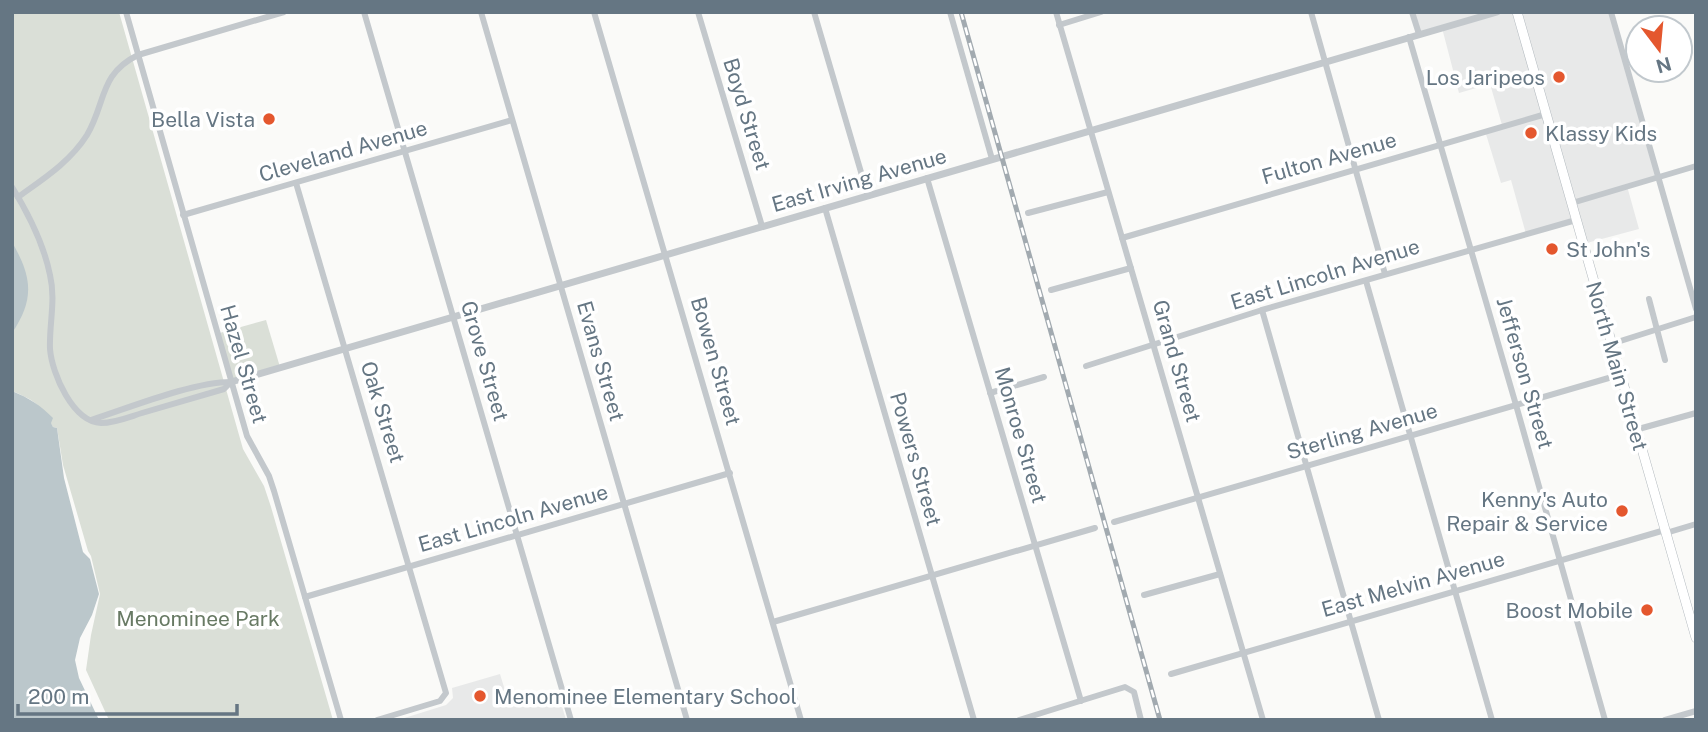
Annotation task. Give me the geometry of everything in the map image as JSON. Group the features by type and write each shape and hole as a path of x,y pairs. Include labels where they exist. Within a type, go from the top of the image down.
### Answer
{"main road":[{"name":"North Main Street","path":"1517,12 1696,638"}],"street":[{"name":"Hazel Street","path":"126,12 231,382 250,444 269,476 274,491 341,720"},
{"path":"246,12 249,22"},
{"path":"12,187 18,197 74,153 91,126 101,96 112,75 126,61 138,55 284,12"},
{"name":"Grove Street","path":"364,12 571,720"},
{"name":"Evans Street","path":"481,12 687,720"},
{"name":"Bowen Street","path":"594,12 802,720"},
{"name":"Boyd Street","path":"698,12 762,226"},
{"path":"814,12 868,195"},
{"path":"950,12 992,159"},
{"name":"Grand Street","path":"1056,12 1263,720"},
{"path":"1059,25 1101,12"},
{"path":"1311,12 1385,274"},
{"path":"1412,12 1419,34"},
{"name":"East Irving Avenue","path":"18,197 51,278 51,357 68,398 77,411 89,421 103,423 224,389 231,382 345,348 1497,12"},
{"path":"1611,12 1696,309"},
{"name":"Jefferson Street","path":"1409,37 1605,720"},
{"name":"Fulton Avenue","path":"1122,238 1546,114"},
{"name":"Cleveland Avenue","path":"183,215 512,120"},
{"path":"1572,203 1696,166"},
{"name":"Monroe Street","path":"928,178 1082,701"},
{"name":"Oak Street","path":"296,183 446,693 443,699 437,702 377,720"},
{"path":"1028,213 1108,192"},
{"name":"Powers Street","path":"825,208 974,720"},
{"name":"East Lincoln Avenue","path":"1086,366 1262,310 1576,220"},
{"path":"1051,290 1131,268"},
{"path":"1366,281 1492,720"},
{"path":"1649,299 1665,360"},
{"path":"1262,310 1379,720"},
{"path":"1611,344 1696,317"},
{"name":"Sterling Avenue","path":"1114,522 1619,375"},
{"path":"990,393 1044,377"},
{"path":"1636,430 1696,412"},
{"name":"East Lincoln Avenue","path":"305,597 730,474"},
{"name":"East Melvin Avenue","path":"1171,674 1561,560 1696,524"},
{"path":"773,621 1095,528"},
{"path":"1144,595 1220,573"},
{"path":"1019,720 1123,688 1131,689 1135,696 1141,720"},
{"path":"1665,720 1696,711"}],"shaded area":[{"path":"1412,12 1611,12 1624,58 1624,84 1632,84 1658,177 1627,186 1639,229 1583,244 1576,220 1526,234 1511,180 1501,183 1485,131 1502,125 1490,84 1459,93 1442,28 1419,34"},
{"path":"12,242 24,266 28,288 25,309 12,333"},
{"path":"12,391 43,409 53,418 51,423 57,428 64,478 83,552 90,559 99,594 80,638 75,660 79,678 99,720 12,720"},
{"name":"Menominee Elementary School","path":"500,674 510,707 558,693 566,720 398,720 446,705 453,698 452,688"}],"green space":[{"name":"Menominee Park","path":"12,12 119,12 243,449 264,486 271,507 333,720 109,720 86,670 100,594 91,556 63,465 57,428 53,427 37,404 12,391"},
{"path":"266,320 280,367 231,382 216,334"}],"railway":[{"path":"961,12 1160,720"}],"place":[{"name":"Los Jaripeos","path":"1559,77"},
{"name":"Bella Vista","path":"269,119"},
{"name":"Klassy Kids","path":"1531,133"},
{"name":"St John's","path":"1552,249"},
{"name":"Kenny's Auto Repair & Service","path":"1622,511"},
{"name":"Boost Mobile","path":"1647,610"},
{"name":"Menominee Elementary School","path":"480,696"}]}
